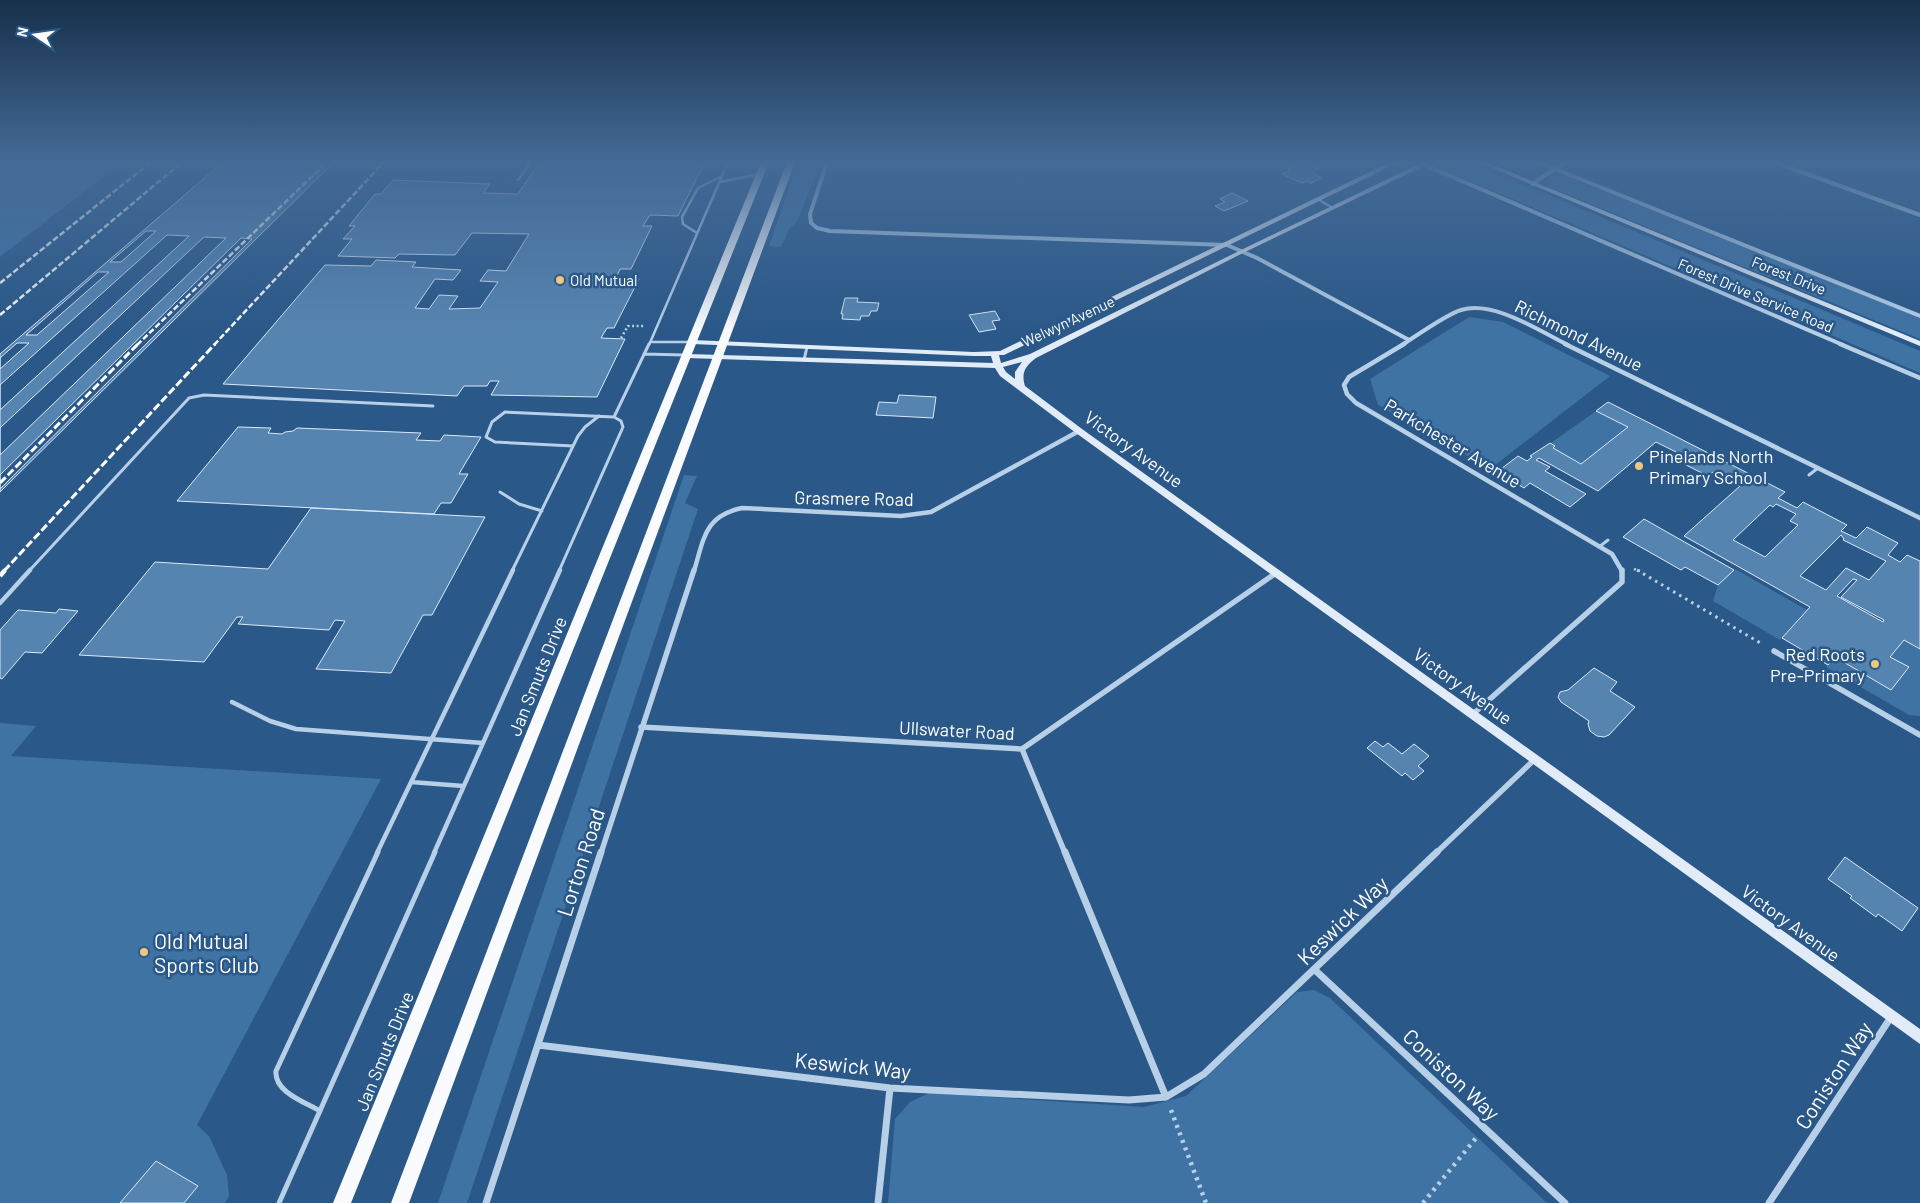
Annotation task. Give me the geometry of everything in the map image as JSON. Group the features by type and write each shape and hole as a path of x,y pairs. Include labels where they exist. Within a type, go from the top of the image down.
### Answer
{"main road":[{"name":"Jan Smuts Drive","path":"342,1203 742,218"},
{"path":"400,1203 771,218"}],"street":[{"path":"810,218 810,223 817,228 830,230 1226,245 1254,257 1410,340"},
{"name":"Welwyn Avenue","path":"692,342 995,354 1011,349 1282,218"},
{"name":"Welwyn Avenue","path":"687,356 998,366 1033,356 1312,218"},
{"name":"Forest Drive Service Road","path":"1550,218 1920,378"},
{"name":"Forest Drive","path":"1615,218 1920,344"},
{"path":"1676,218 1920,316"},
{"name":"Richmond Avenue","path":"1410,340 1459,310 1471,307 1505,314 1920,518"},
{"name":"Parkchester Avenue","path":"1410,340 1349,377 1344,385 1347,394 1356,403 1612,554 1621,564"},
{"path":"995,354 998,366"},
{"path":"1020,386 1019,370 1033,356"},
{"name":"Victory Avenue","path":"998,366 1003,374 1079,431 1920,1038"},
{"name":"Grasmere Road","path":"707,531 715,518 726,511 742,508 901,516 931,512 1079,431"},
{"name":"Lorton Road","path":"486,1203 707,531"},
{"path":"1473,714 1622,582 1624,574 1621,564"},
{"name":"Ullswater Road","path":"641,727 1022,749 1276,573"},
{"path":"1774,651 1920,735"},
{"path":"1022,749 1166,1097"},
{"name":"Keswick Way","path":"538,1045 890,1088 1129,1100 1166,1097 1204,1074 1534,760"},
{"name":"Coniston Way","path":"1315,970 1565,1203"},
{"name":"Coniston Way","path":"1769,1203 1891,1017"},
{"path":"878,1203 890,1088"}],"lane":[{"path":"682,218 683,224 698,233"},
{"path":"614,417 650,342 704,218"},
{"path":"650,342 692,342"},
{"path":"804,360 807,347"},
{"path":"644,354 687,356"},
{"path":"0,603 189,398 204,394 433,406"},
{"path":"279,1203 623,427 622,420 614,417 505,412 494,420 486,432 486,437 495,442 573,446"},
{"path":"320,1111 282,1088 276,1082 276,1074 431,739 573,446 585,427 599,416"},
{"path":"1809,475 1818,468"},
{"path":"500,492 519,504 542,511"},
{"path":"1600,547 1608,540"},
{"path":"232,702 270,721 296,729 482,743"},
{"path":"411,782 464,786"}],"path":[{"path":"621,338 628,326 649,326"},
{"path":"1621,564 1644,573 1774,651"},
{"path":"1166,1097 1206,1203"},
{"path":"1423,1203 1484,1128"}],"shaded area":[{"path":"0,218 50,218 0,257"},
{"path":"779,218 798,218 789,229 781,247 769,246"},
{"path":"1558,218 1604,218 1920,351 1920,373"},
{"path":"1625,218 1671,218 1920,318 1920,339"},
{"path":"1469,317 1503,322 1610,376 1490,469 1378,405 1370,379"},
{"path":"1596,411 1628,427 1581,464 1553,448 1555,446 1551,443"},
{"path":"684,475 697,476 685,503 698,509 467,1203 438,1203"},
{"path":"1735,569 1807,610 1780,640 1713,601 1718,585"},
{"path":"1904,640 1920,649 1920,716 1909,715 1826,667 1835,657 1891,689 1909,668 1890,657"},
{"name":"Old Mutual Sports Club","path":"0,723 36,726 11,756 381,779 197,1125 209,1136 227,1175 229,1196 225,1203 0,1203"},
{"path":"1314,990 1330,998 1547,1203 888,1203 895,1119 910,1102 929,1093 1144,1107 1186,1096 1297,992"}],"building":[{"path":"158,218 277,218 0,492 0,354"},
{"name":"Old Mutual","path":"355,218 648,218 643,226 652,226 631,269 620,269 616,278 639,279 614,328 607,328 601,338 625,339 597,397 491,395 499,381 490,381 487,386 464,386 457,396 223,384 325,265 371,266 376,260 416,262 412,267 461,270 453,280 435,279 415,308 429,309 439,295 458,296 449,309 480,308 498,282 480,281 488,270 506,271 529,234 472,233 455,255 399,254 395,258 338,256 352,239 343,239 355,226 349,226"},
{"path":"146,231 156,231 121,262 110,262"},
{"path":"167,235 189,236 0,410 0,385"},
{"path":"204,237 226,238 0,455 0,428"},
{"path":"241,238 252,239 0,489 0,475"},
{"path":"98,272 109,272 37,335 26,335"},
{"path":"845,298 858,298 857,302 879,303 877,311 871,311 869,316 861,316 860,320 842,319 843,314 841,314"},
{"path":"995,311 1000,320 992,321 996,329 979,332 969,315"},
{"path":"17,343 29,343 0,369 0,358"},
{"path":"899,395 936,397 933,418 876,415 879,402 897,403"},
{"path":"1608,402 1785,492 1778,498 1797,508 1803,502 1847,525 1841,531 1856,538 1867,527 1898,543 1888,555 1900,562 1907,555 1920,561 1920,649 1904,640 1890,657 1909,667 1891,690 1835,657 1828,665 1782,638 1810,607 1684,536 1740,486 1713,472 1708,476 1678,461 1684,456 1656,442 1598,491 1539,458 1536,460 1550,467 1545,471 1586,494 1570,507 1530,483 1524,488 1497,472 1518,456 1527,461 1532,457 1530,456 1550,443 1555,446 1553,448 1581,464 1628,427 1596,411","holes":["1776,504 1796,514 1790,521 1798,525 1765,557 1733,540 1770,505 1773,507","1841,535 1843,540 1886,561 1869,580 1846,568 1826,590 1800,576","1853,579 1857,580 1841,597 1884,620 1883,622 1837,596"]},
{"path":"238,427 271,428 268,433 282,434 297,428 421,433 416,440 440,441 444,435 481,437 459,474 468,474 451,503 441,503 434,514 177,501"},
{"path":"311,508 485,517 432,615 423,615 391,673 316,669 345,621 335,620 329,630 238,624 243,617 237,617 204,662 79,655 155,562 268,569"},
{"path":"1644,519 1734,570 1718,585 1685,567 1681,570 1623,537"},
{"path":"59,609 78,611 42,653 25,652 2,679 0,678 0,630 18,610 56,613"},
{"path":"1594,668 1617,682 1610,691 1635,707 1609,735 1604,737 1597,736 1590,731 1589,721 1561,702 1558,697 1560,692 1568,690"},
{"path":"1375,741 1383,747 1388,743 1402,754 1414,744 1429,756 1418,766 1424,771 1413,780 1405,773 1402,776 1367,748"},
{"path":"1845,857 1918,908 1902,931 1878,914 1876,917 1850,898 1852,896 1828,879"},
{"path":"156,1161 198,1186 184,1203 120,1203"}],"railway":[{"path":"0,283 81,218"},
{"path":"0,315 115,218"},
{"path":"137,345 269,218"},
{"path":"214,345 332,218"},
{"path":"4,571 215,344"},
{"path":"0,483 137,345"},
{"path":"0,576 5,570"}],"place":[{"name":"Old Mutual","path":"560,280"},
{"name":"Pinelands North Primary School","path":"1639,466"},
{"name":"Red Roots Pre-Primary","path":"1875,664"},
{"name":"Old Mutual Sports Club","path":"144,952"}]}
